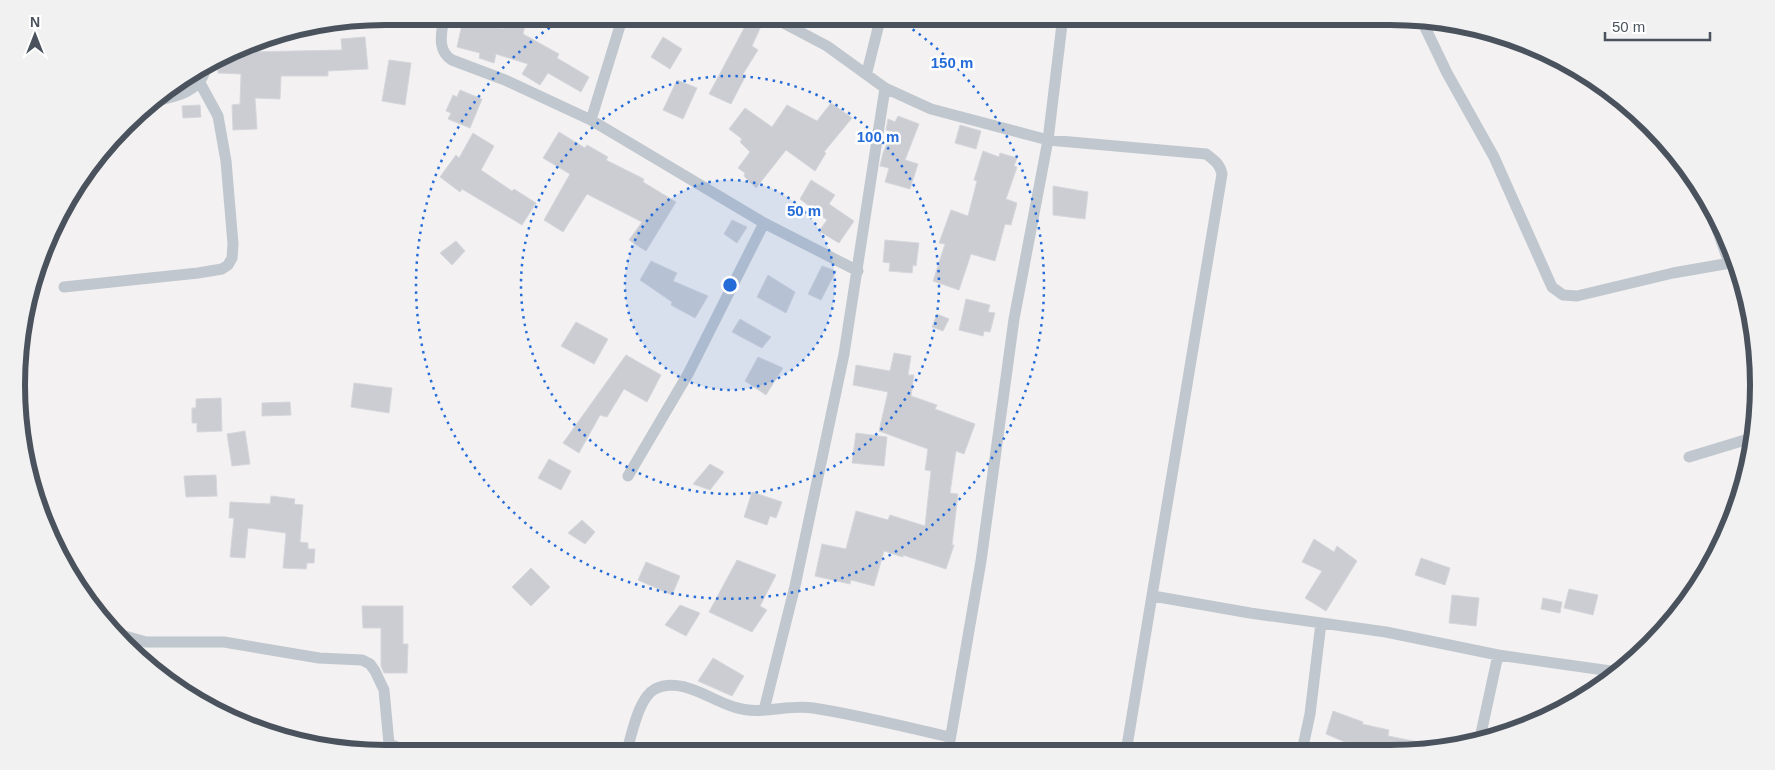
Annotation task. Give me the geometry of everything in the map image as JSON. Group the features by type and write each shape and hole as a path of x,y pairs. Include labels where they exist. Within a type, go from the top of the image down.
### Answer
{"street":[{"path":"443,25 441,46 446,57 505,80 591,120 764,223 858,270"},
{"path":"591,120 620,25"},
{"path":"787,25 827,46 867,72 886,88 931,109 1048,140 1206,154 1216,161 1222,174 1127,745"},
{"path":"867,72 879,25"},
{"path":"949,745 981,561 1014,319 1048,140 1062,25"},
{"path":"1424,27 1447,73 1494,157 1552,287 1563,295 1578,296 1674,273 1729,264"},
{"path":"169,97 191,91 200,82 203,74"},
{"path":"64,287 198,273 222,269 228,265 232,258 233,244 226,161 218,116 200,82"},
{"path":"764,710 797,576 844,354 886,88"},
{"path":"628,476 688,374 764,223"},
{"path":"1689,456 1746,440"},
{"path":"1152,596 1321,624 1386,632 1498,655 1609,671"},
{"path":"1303,745 1310,714 1321,624"},
{"path":"127,637 146,642 224,642 319,658 362,660 370,664 384,690 388,744 391,745"},
{"path":"1481,733 1498,655"},
{"path":"629,745 644,699 658,688 669,685 684,687 734,708 749,711 812,708 950,737"}],"building":[{"path":"462,25 485,25 503,29 504,25 525,25 523,34 559,54 557,58 589,77 581,92 548,73 540,85 522,74 528,64 496,54 494,63 479,58 480,53 457,47"},
{"path":"746,25 762,25 752,46 758,50 743,74 746,75 731,104 709,94"},
{"path":"365,37 368,69 328,71 328,76 281,76 280,99 255,98 257,129 233,130 232,105 240,104 241,74 218,73 218,66 248,52 342,50 341,39"},
{"path":"663,37 682,49 670,69 651,57"},
{"path":"389,60 411,63 405,105 382,101"},
{"path":"677,80 697,88 683,119 663,110"},
{"path":"460,90 482,99 470,128 448,119 451,113 446,111 453,95 457,97"},
{"path":"831,103 852,118 824,152 826,153 815,171 786,150 756,188 744,176 745,173 738,168 750,152 740,142 742,139 729,129 745,108 772,127 787,105 817,121"},
{"path":"200,105 201,117 183,118 182,106"},
{"path":"898,116 919,124 905,160 918,164 910,189 885,182 889,168 880,166 892,132 886,130 888,119 895,122"},
{"path":"960,125 981,131 976,149 955,143"},
{"path":"559,132 585,148 587,145 608,157 606,160 644,179 643,182 676,202 646,251 629,240 642,222 587,194 563,232 544,220 570,174 543,158"},
{"path":"473,133 494,146 481,170 512,191 514,189 536,203 522,225 462,189 460,192 440,177 456,155 459,158"},
{"path":"983,151 999,157 1000,153 1017,158 1014,166 1017,167 1006,199 1017,203 1011,225 1005,224 995,261 971,254 959,290 933,281 945,244 939,243 951,210 968,216 977,181 974,180"},
{"path":"811,180 835,195 829,204 854,221 839,243 819,231 827,220 800,199"},
{"path":"1053,186 1088,192 1085,219 1053,215"},
{"path":"732,220 747,227 737,243 724,234"},
{"path":"885,240 919,243 916,266 913,265 912,273 889,271 890,263 883,262"},
{"path":"456,241 465,251 452,265 440,253"},
{"path":"651,261 677,273 673,281 708,296 695,318 671,305 672,302 640,280"},
{"path":"822,266 836,271 821,300 808,294"},
{"path":"768,275 795,292 786,313 757,297"},
{"path":"966,299 990,305 988,312 995,313 990,332 984,331 983,336 959,330"},
{"path":"937,314 949,319 943,331 932,327"},
{"path":"740,319 771,337 762,348 732,332"},
{"path":"576,322 608,339 594,364 561,346"},
{"path":"894,353 911,356 908,375 914,375 911,396 937,405 935,409 975,424 964,454 956,451 950,493 958,494 952,545 954,545 946,569 884,551 874,586 851,580 850,584 815,576 822,544 846,549 856,511 888,520 890,515 925,526 931,471 925,470 928,449 879,431 888,392 853,385 856,365 890,371"},
{"path":"626,355 661,375 647,402 624,389 607,417 600,415 579,453 563,443"},
{"path":"758,357 783,368 766,395 745,381"},
{"path":"354,383 392,388 389,413 351,407"},
{"path":"221,398 222,431 197,432 197,423 192,423 192,408 196,408 196,399"},
{"path":"290,402 291,415 262,416 262,403"},
{"path":"245,431 250,464 232,466 227,434"},
{"path":"856,433 887,437 884,466 852,463"},
{"path":"549,459 571,471 561,490 538,478"},
{"path":"710,464 724,472 710,490 693,484"},
{"path":"216,475 217,496 186,497 184,476"},
{"path":"752,492 782,502 776,518 770,516 767,525 744,517"},
{"path":"271,496 295,499 294,504 303,505 300,542 308,543 308,549 315,549 314,563 307,563 306,569 283,568 286,533 248,528 245,558 230,557 234,518 229,518 230,502 270,504"},
{"path":"582,520 595,532 585,544 568,533"},
{"path":"1314,539 1334,552 1337,546 1357,561 1326,611 1305,598 1322,571 1302,562"},
{"path":"1421,558 1450,568 1445,585 1415,575"},
{"path":"737,560 776,575 760,606 767,610 752,632 709,612"},
{"path":"646,562 680,576 672,595 638,580"},
{"path":"531,568 550,587 531,606 512,587"},
{"path":"1569,589 1598,595 1593,615 1564,608"},
{"path":"1452,595 1479,598 1476,626 1449,623"},
{"path":"1543,598 1562,602 1560,613 1541,609"},
{"path":"680,605 700,613 686,636 665,625"},
{"path":"362,606 403,606 403,644 408,644 407,673 384,673 381,666 381,628 363,628"},
{"path":"713,658 744,676 732,696 698,681"},
{"path":"1333,711 1363,722 1362,724 1389,730 1388,736 1424,743 1352,745 1326,734"}]}
